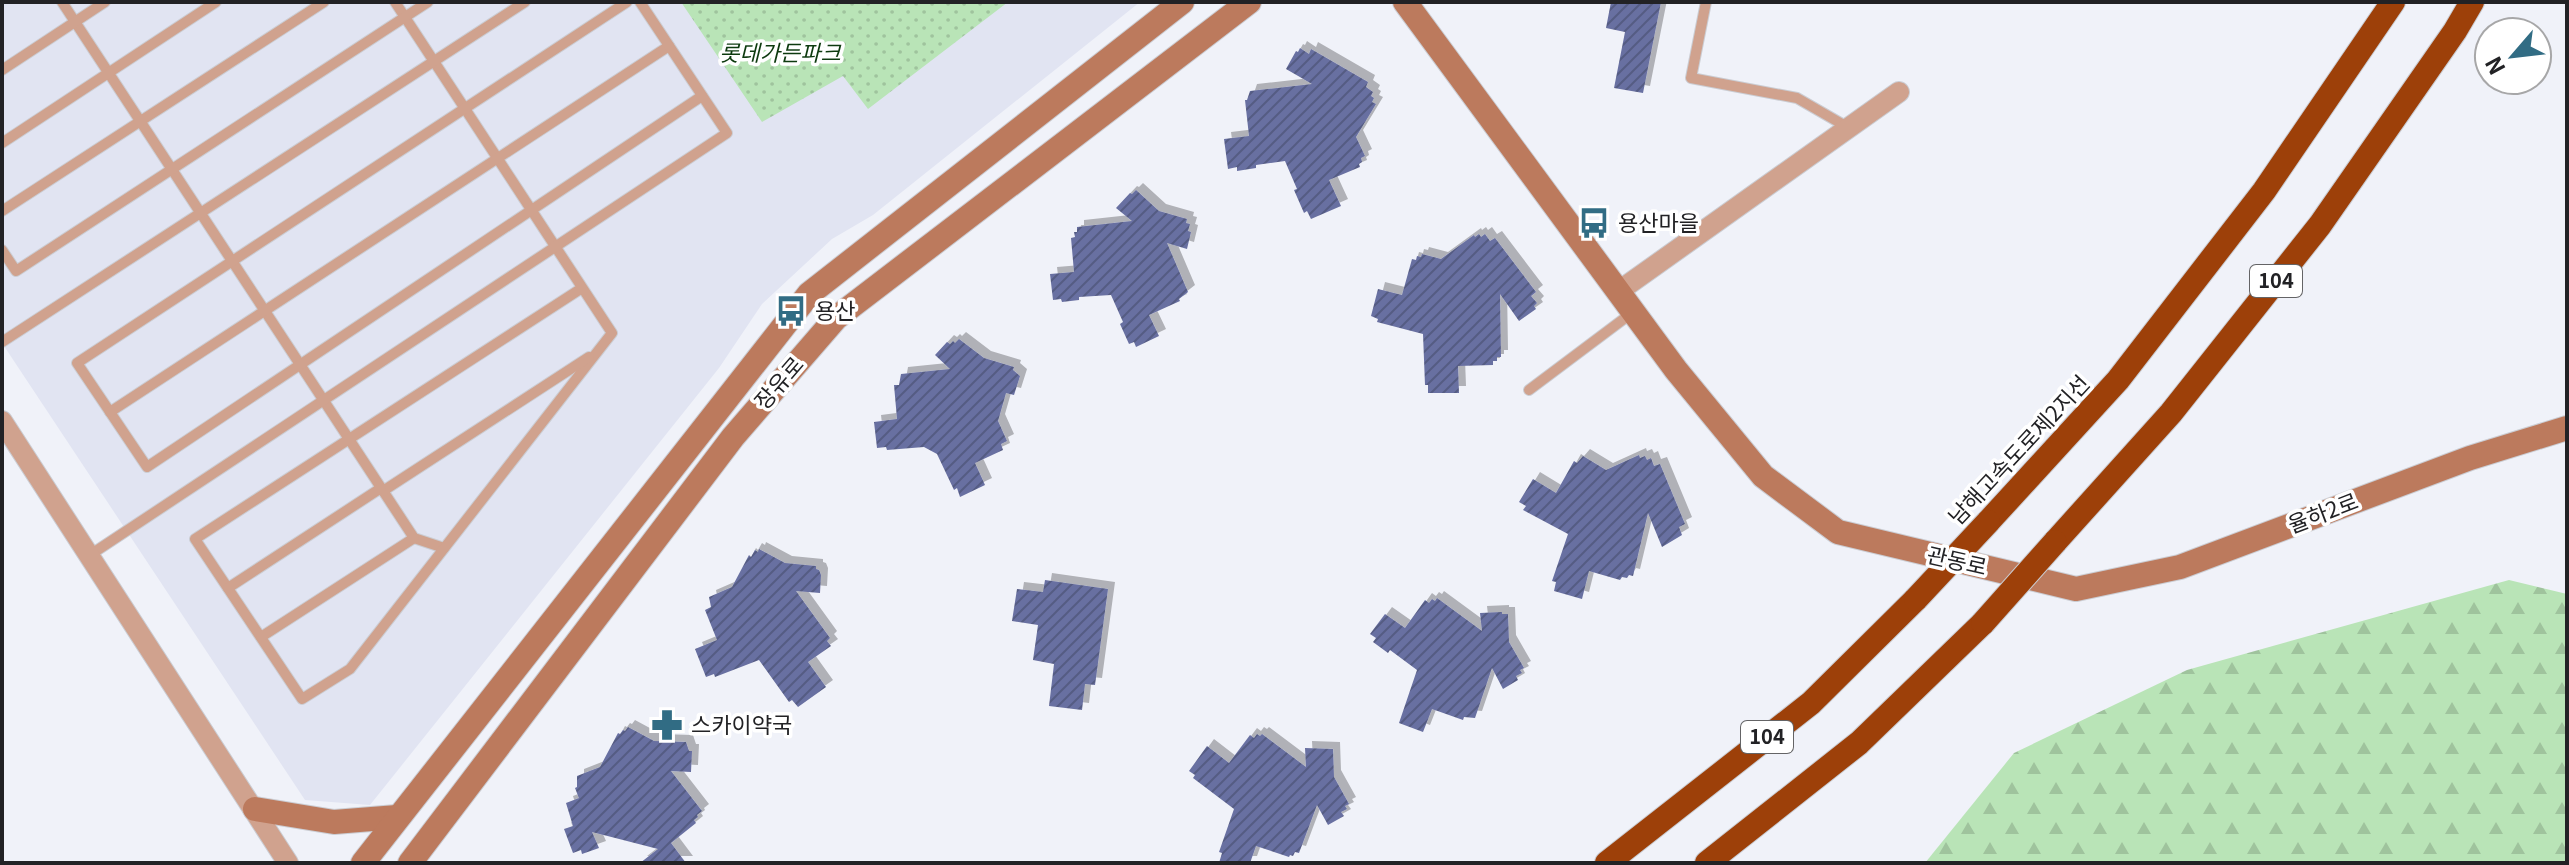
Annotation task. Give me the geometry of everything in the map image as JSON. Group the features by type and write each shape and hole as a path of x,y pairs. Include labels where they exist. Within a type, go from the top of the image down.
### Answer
{"highway":[{"name":"남해고속도로제2지선","path":"1607,863 1811,703 1916,599 2118,380 2264,191 2393,2"},
{"name":"104","path":"1707,863 1859,743 1983,623 2171,413 2320,225 2472,2"},
{"path":"2455,31 2488,2"}],"main road":[{"name":"장유로","path":"363,863 809,294 1182,2"},
{"name":"장유로","path":"410,863 733,437 836,318 1249,2"},
{"path":"1405,2 1634,312"},
{"name":"관동로","path":"1634,312 1676,370 1763,476 1838,532 2076,589"},
{"name":"율하2로","path":"2076,589 2180,567 2470,458 2567,428"},
{"path":"255,809 334,822 397,817"}],"street":[{"path":"1619,291 1899,92"},
{"path":"2,421 288,863"}],"lane":[{"path":"62,2 414,538 444,548"},
{"path":"2,70 105,2"},
{"path":"2,143 216,2"},
{"path":"2,211 324,2"},
{"path":"395,2 612,333 350,669 302,699 195,539 582,288"},
{"path":"2,250 16,271 428,2"},
{"path":"2,342 525,2"},
{"path":"627,2 77,363 147,467 702,96"},
{"path":"90,555 727,133 640,2"},
{"path":"1706,2 1691,78 1797,98 1849,128"},
{"path":"110,412 669,46"},
{"path":"1529,390 1634,312"},
{"path":"228,588 598,351"},
{"path":"261,637 414,538"}],"shaded area":[{"path":"2,2 1140,2 873,215 832,239 762,304 719,368 370,805 305,800 2,343"}],"green space":[{"name":"롯데가든파크","path":"681,2 1008,2 868,109 843,76 762,122"},
{"path":"2509,580 2567,594 2567,863 1925,863 2014,753 2187,670"}],"building":[{"path":"1611,2 1661,2 1643,93 1614,88 1625,32 1606,28"},
{"path":"1300,48 1309,54 1311,49 1368,82 1366,87 1373,92 1372,102 1376,104 1356,137 1365,156 1361,158 1360,167 1329,180 1341,206 1311,219 1307,211 1304,213 1285,161 1237,171 1237,167 1228,169 1224,139 1249,136 1245,100 1250,91 1312,84 1286,69"},
{"path":"1136,190 1159,211 1187,219 1186,223 1190,224 1188,231 1191,232 1187,249 1167,243 1188,292 1180,301 1149,315 1159,336 1136,347 1134,342 1129,344 1111,295 1079,297 1079,300 1062,302 1061,299 1053,300 1050,274 1074,272 1071,238 1075,237 1077,227 1132,221 1116,208"},
{"path":"1479,234 1481,237 1485,234 1490,241 1495,238 1536,292 1531,296 1537,303 1534,306 1536,309 1519,321 1500,294 1501,357 1493,361 1493,365 1458,366 1459,393 1428,393 1423,334 1377,322 1378,319 1371,316 1378,289 1402,295 1412,259 1416,260 1422,254 1441,259"},
{"path":"959,339 984,358 1014,367 1013,370 1020,376 1014,395 1006,393 998,421 1007,441 1001,444 1003,450 975,463 985,485 960,497 937,454 924,447 877,448 874,422 897,419 894,385 899,385 901,374 950,369 935,355 947,342 955,343"},
{"path":"1639,455 1647,460 1651,458 1654,466 1660,464 1685,524 1679,527 1682,535 1662,547 1648,513 1633,576 1620,580 1589,571 1582,599 1554,591 1556,582 1552,581 1568,534 1523,510 1526,506 1519,502 1533,479 1556,493 1574,461 1577,463 1583,456 1606,470"},
{"path":"759,549 785,563 816,566 821,575 820,593 796,591 830,638 827,641 831,646 808,662 826,687 798,707 792,700 789,702 759,660 715,677 714,674 706,677 695,649 717,640 705,610 711,607 709,597 732,587 749,555 751,557"},
{"path":"1045,580 1108,589 1095,685 1085,684 1082,710 1049,706 1054,664 1033,660 1038,625 1012,621 1017,589 1043,592"},
{"path":"1437,598 1482,631 1480,613 1508,614 1509,642 1524,668 1516,676 1518,680 1503,689 1492,668 1475,718 1464,717 1463,720 1432,709 1423,732 1399,723 1417,670 1373,642 1376,638 1370,634 1385,614 1405,628 1425,600 1429,603"},
{"path":"628,727 654,741 686,742 689,751 692,751 691,772 671,771 702,811 694,820 696,823 671,843 686,863 640,863 658,849 592,832 599,848 582,854 581,850 573,853 564,829 573,826 566,803 579,798 575,788 577,776 600,767 618,733"},
{"path":"1262,734 1306,767 1305,748 1333,749 1334,777 1349,804 1341,812 1344,816 1328,825 1317,805 1299,853 1295,852 1293,856 1256,846 1250,863 1219,863 1222,853 1219,852 1234,809 1193,778 1195,775 1189,771 1207,746 1229,763 1250,735 1254,738"}],"place":[{"name":"용산마을","path":"1594,223"},
{"name":"용산","path":"791,311"},
{"name":"스카이약국","path":"667,725"}]}
